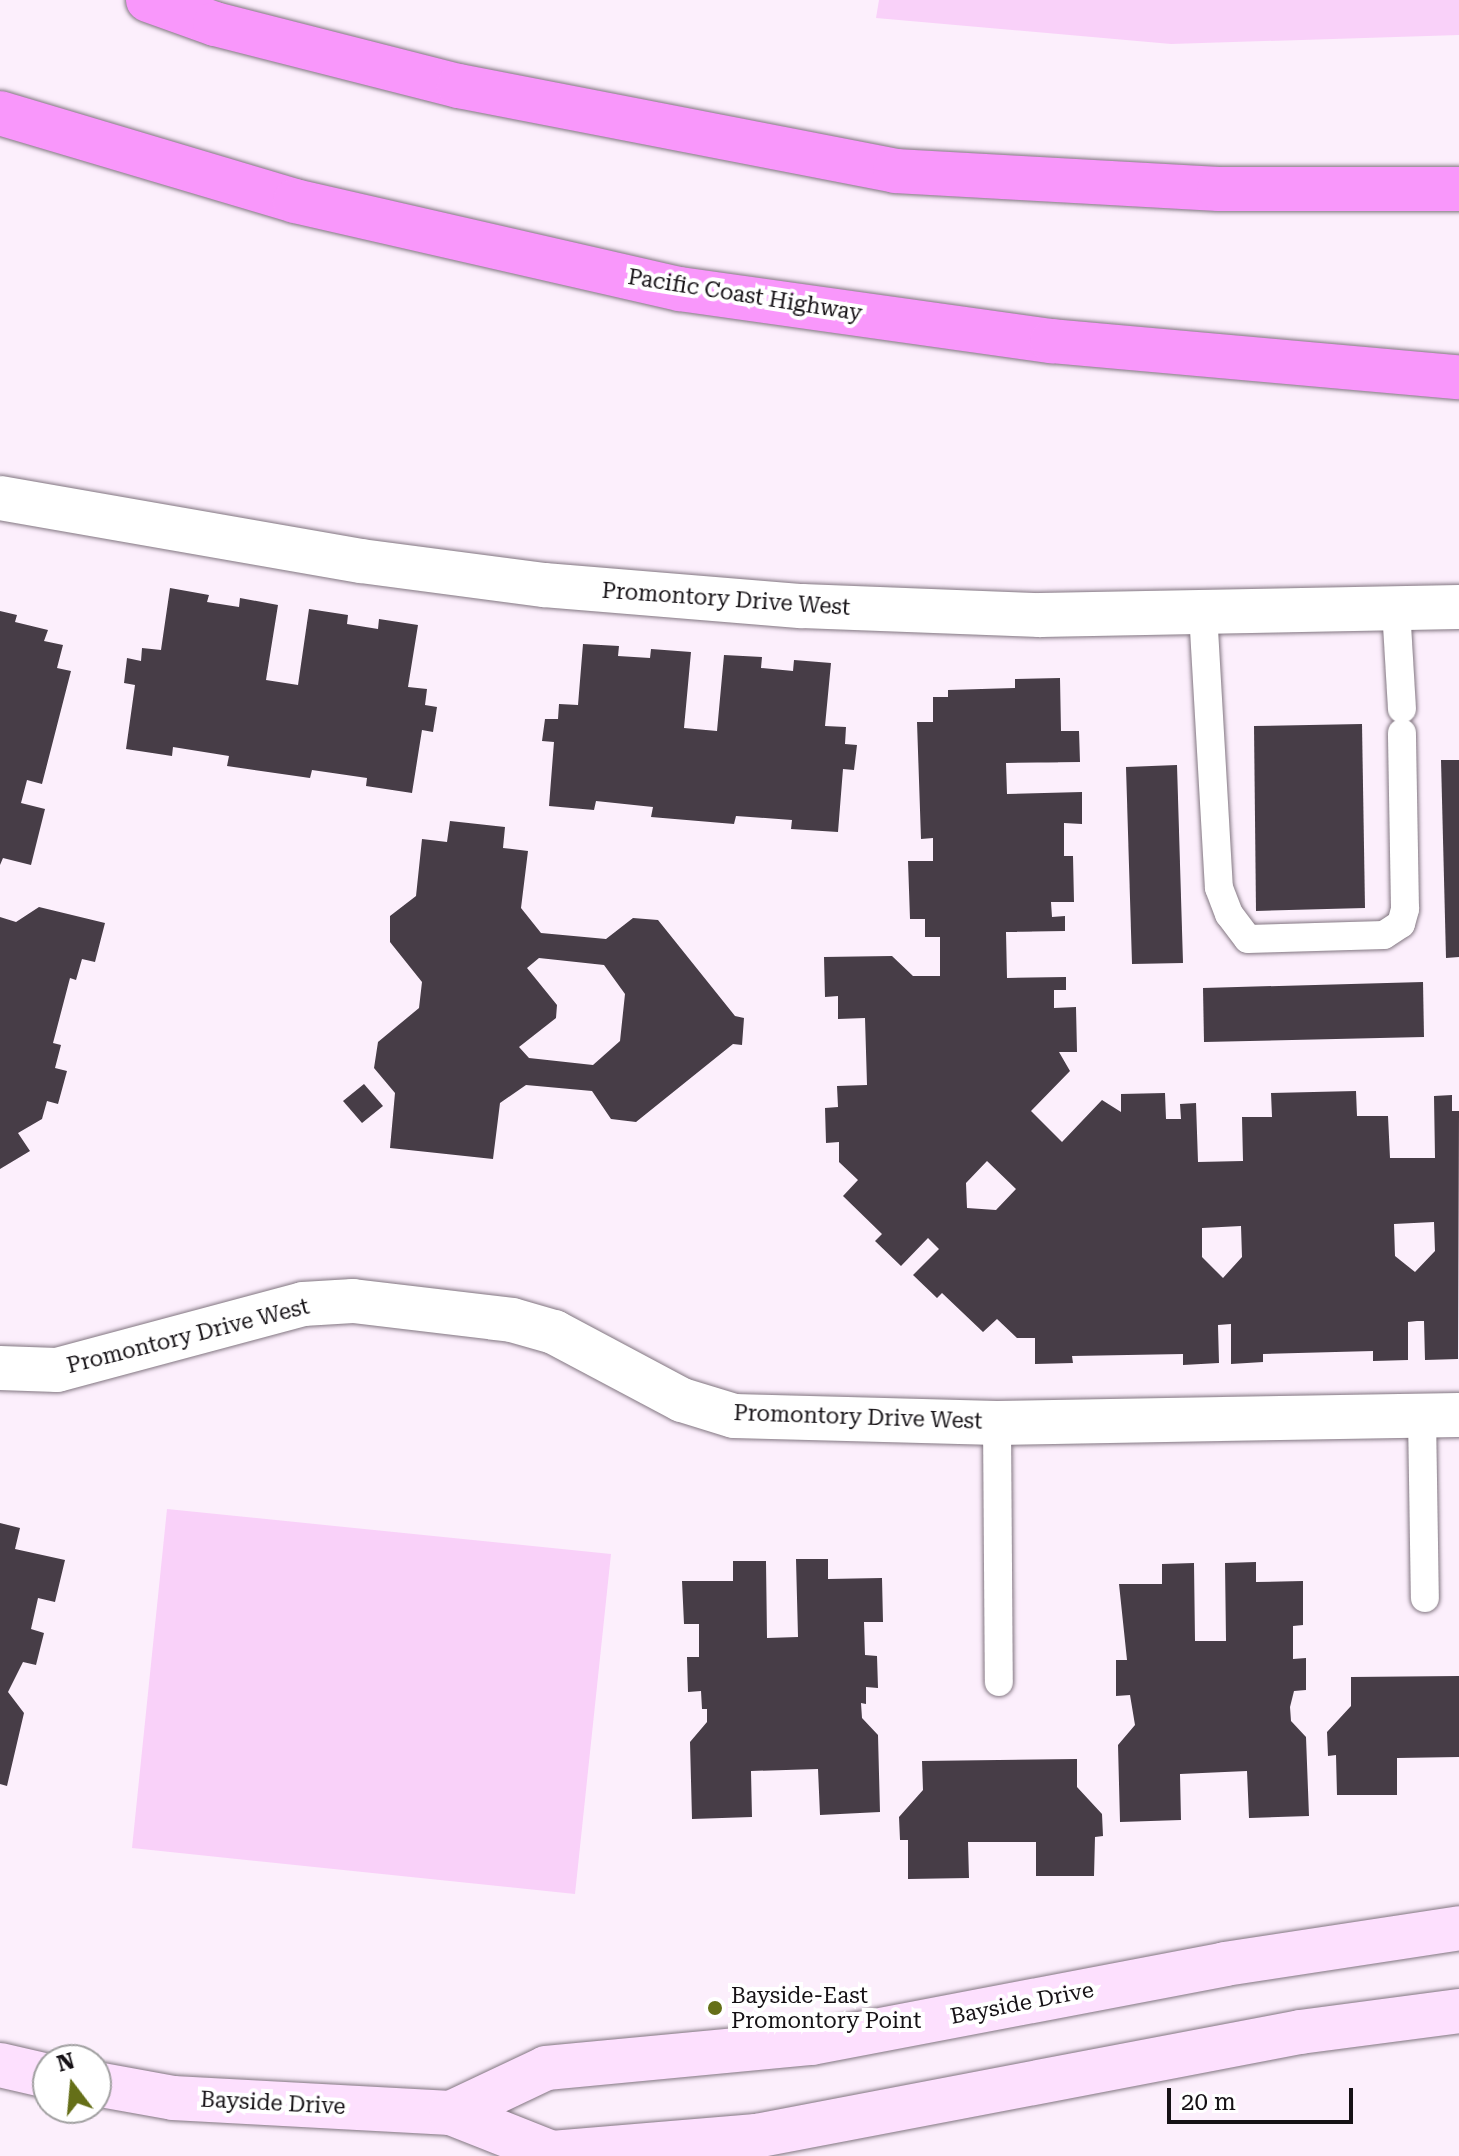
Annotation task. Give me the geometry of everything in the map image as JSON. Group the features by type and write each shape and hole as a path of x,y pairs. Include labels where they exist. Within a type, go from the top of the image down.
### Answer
{"highway":[{"path":"148,0 215,24 459,86 895,171 1219,189 1459,189"},
{"name":"Pacific Coast Highway","path":"0,113 295,201 680,289 1052,341 1459,377"}],"main road":[{"name":"Bayside Drive","path":"451,2113 546,2068 812,2043 1225,1964 1459,1928"},
{"name":"Bayside Drive","path":"112,2087 173,2098 451,2113 552,2153 756,2136 914,2110 1300,2032 1459,2011"},
{"path":"0,2065 32,2072"}],"street":[{"name":"Promontory Drive West","path":"0,498 158,529 544,585 802,606 1040,615 1459,607"},
{"name":"Promontory Drive West","path":"0,1368 57,1370 303,1304 353,1301 512,1320 554,1332 682,1400 734,1416 997,1423 1440,1416"}],"lane":[{"path":"1203,612 1219,888 1229,914 1248,939 1384,935 1401,924 1405,909 1402,721 1396,608"},
{"path":"1425,1598 1440,1416"},
{"path":"997,1423 999,1682"}],"shaded area":[{"path":"879,0 1459,0 1459,35 1171,44 876,18"},
{"path":"167,1509 611,1554 575,1894 132,1848"}],"building":[{"path":"170,588 209,595 207,602 239,607 240,598 278,605 266,680 298,685 309,609 348,615 347,624 378,629 379,619 418,625 408,687 427,689 425,705 437,707 433,732 422,730 412,793 366,786 367,778 312,770 310,778 227,766 229,756 173,747 172,756 126,749 135,685 124,683 127,658 141,661 142,648 161,650"},
{"path":"0,611 17,615 15,622 48,630 44,641 63,645 57,668 71,671 42,784 27,780 21,803 45,809 31,865 3,858 0,865"},
{"path":"583,644 619,646 618,656 650,658 651,649 691,652 684,728 717,731 724,655 762,657 761,668 793,671 794,660 831,663 825,726 846,727 845,744 857,745 854,770 843,769 838,832 791,829 792,820 736,816 734,824 651,817 653,807 596,801 594,810 549,806 554,742 542,741 545,719 558,719 559,704 578,705"},
{"path":"1060,678 1061,731 1079,731 1080,762 1006,763 1007,794 1082,792 1082,824 1064,823 1064,856 1073,856 1074,902 1051,902 1052,917 1065,916 1065,931 1006,932 1007,978 1066,977 1066,990 1054,990 1054,1008 1076,1007 1077,1052 1059,1052 1070,1071 1031,1111 1062,1142 1102,1100 1121,1112 1121,1094 1165,1093 1166,1119 1181,1119 1180,1104 1196,1103 1198,1162 1243,1161 1242,1117 1272,1117 1271,1093 1356,1091 1357,1116 1388,1116 1390,1158 1435,1158 1434,1096 1452,1095 1452,1111 1459,1111 1458,1359 1425,1360 1424,1321 1417,1321 1408,1322 1408,1360 1373,1361 1373,1351 1263,1354 1263,1362 1231,1364 1231,1324 1218,1325 1219,1363 1183,1365 1183,1354 1072,1356 1073,1363 1035,1364 1035,1338 1017,1338 997,1319 983,1332 942,1293 937,1298 913,1275 939,1249 928,1238 901,1266 875,1241 882,1234 843,1196 858,1180 839,1162 839,1142 826,1143 825,1108 838,1107 837,1086 867,1085 865,1018 838,1019 838,996 825,997 824,957 892,956 913,976 940,976 940,937 925,937 925,919 910,919 908,861 933,861 933,838 921,839 917,722 933,722 933,697 948,697 948,690 1015,688 1015,679","holes":["987,1161 1016,1189 996,1210 967,1208 966,1183","1434,1222 1435,1251 1415,1272 1395,1256 1394,1224","1241,1226 1242,1257 1223,1278 1202,1257 1202,1228"]},
{"path":"1362,724 1365,908 1256,911 1254,726"},
{"path":"1441,760 1459,760 1459,957 1446,958"},
{"path":"1177,765 1183,963 1132,964 1126,767"},
{"path":"450,821 505,827 503,848 528,851 521,908 541,933 606,939 633,918 658,920 735,1016 744,1018 742,1045 733,1044 636,1122 611,1119 592,1091 526,1085 500,1103 493,1159 390,1148 395,1093 374,1068 378,1042 419,1008 422,982 390,942 390,916 416,896 422,839 447,842","holes":["539,958 604,965 625,994 620,1041 593,1065 529,1058 519,1047 556,1018 557,1005 527,968"]},
{"path":"39,907 105,923 95,962 82,959 76,980 70,978 53,1043 61,1045 55,1068 67,1071 58,1104 47,1101 42,1119 18,1133 30,1151 0,1169 0,917 16,922"},
{"path":"1423,982 1424,1037 1204,1042 1203,988"},
{"path":"364,1084 383,1106 362,1123 343,1101"},
{"path":"0,1523 20,1528 15,1549 65,1560 55,1602 38,1598 31,1629 44,1633 36,1665 23,1662 8,1692 24,1713 7,1786 0,1784"},
{"path":"796,1559 828,1559 828,1579 882,1578 883,1622 864,1622 865,1655 877,1656 878,1688 866,1687 866,1704 861,1703 862,1718 878,1735 880,1812 820,1815 818,1769 751,1771 752,1817 692,1819 690,1742 707,1722 707,1709 702,1709 701,1691 688,1692 687,1657 699,1657 699,1624 684,1624 682,1581 733,1581 733,1561 766,1561 767,1638 798,1637"},
{"path":"1256,1562 1256,1582 1303,1581 1303,1625 1293,1626 1293,1659 1306,1658 1306,1690 1294,1691 1290,1707 1291,1721 1306,1737 1309,1816 1249,1818 1247,1771 1180,1774 1181,1820 1120,1822 1118,1745 1135,1725 1130,1695 1116,1696 1116,1660 1127,1660 1119,1584 1162,1584 1162,1564 1194,1563 1195,1641 1226,1641 1225,1563"},
{"path":"1459,1676 1459,1757 1397,1758 1397,1795 1337,1795 1336,1755 1328,1756 1327,1732 1351,1706 1351,1677"},
{"path":"1077,1759 1077,1787 1102,1814 1103,1836 1095,1837 1094,1876 1036,1876 1036,1842 968,1842 969,1878 908,1879 908,1840 900,1840 899,1817 923,1790 922,1761"}],"place":[{"name":"Bayside-East Promontory Point","path":"715,2008"}]}
